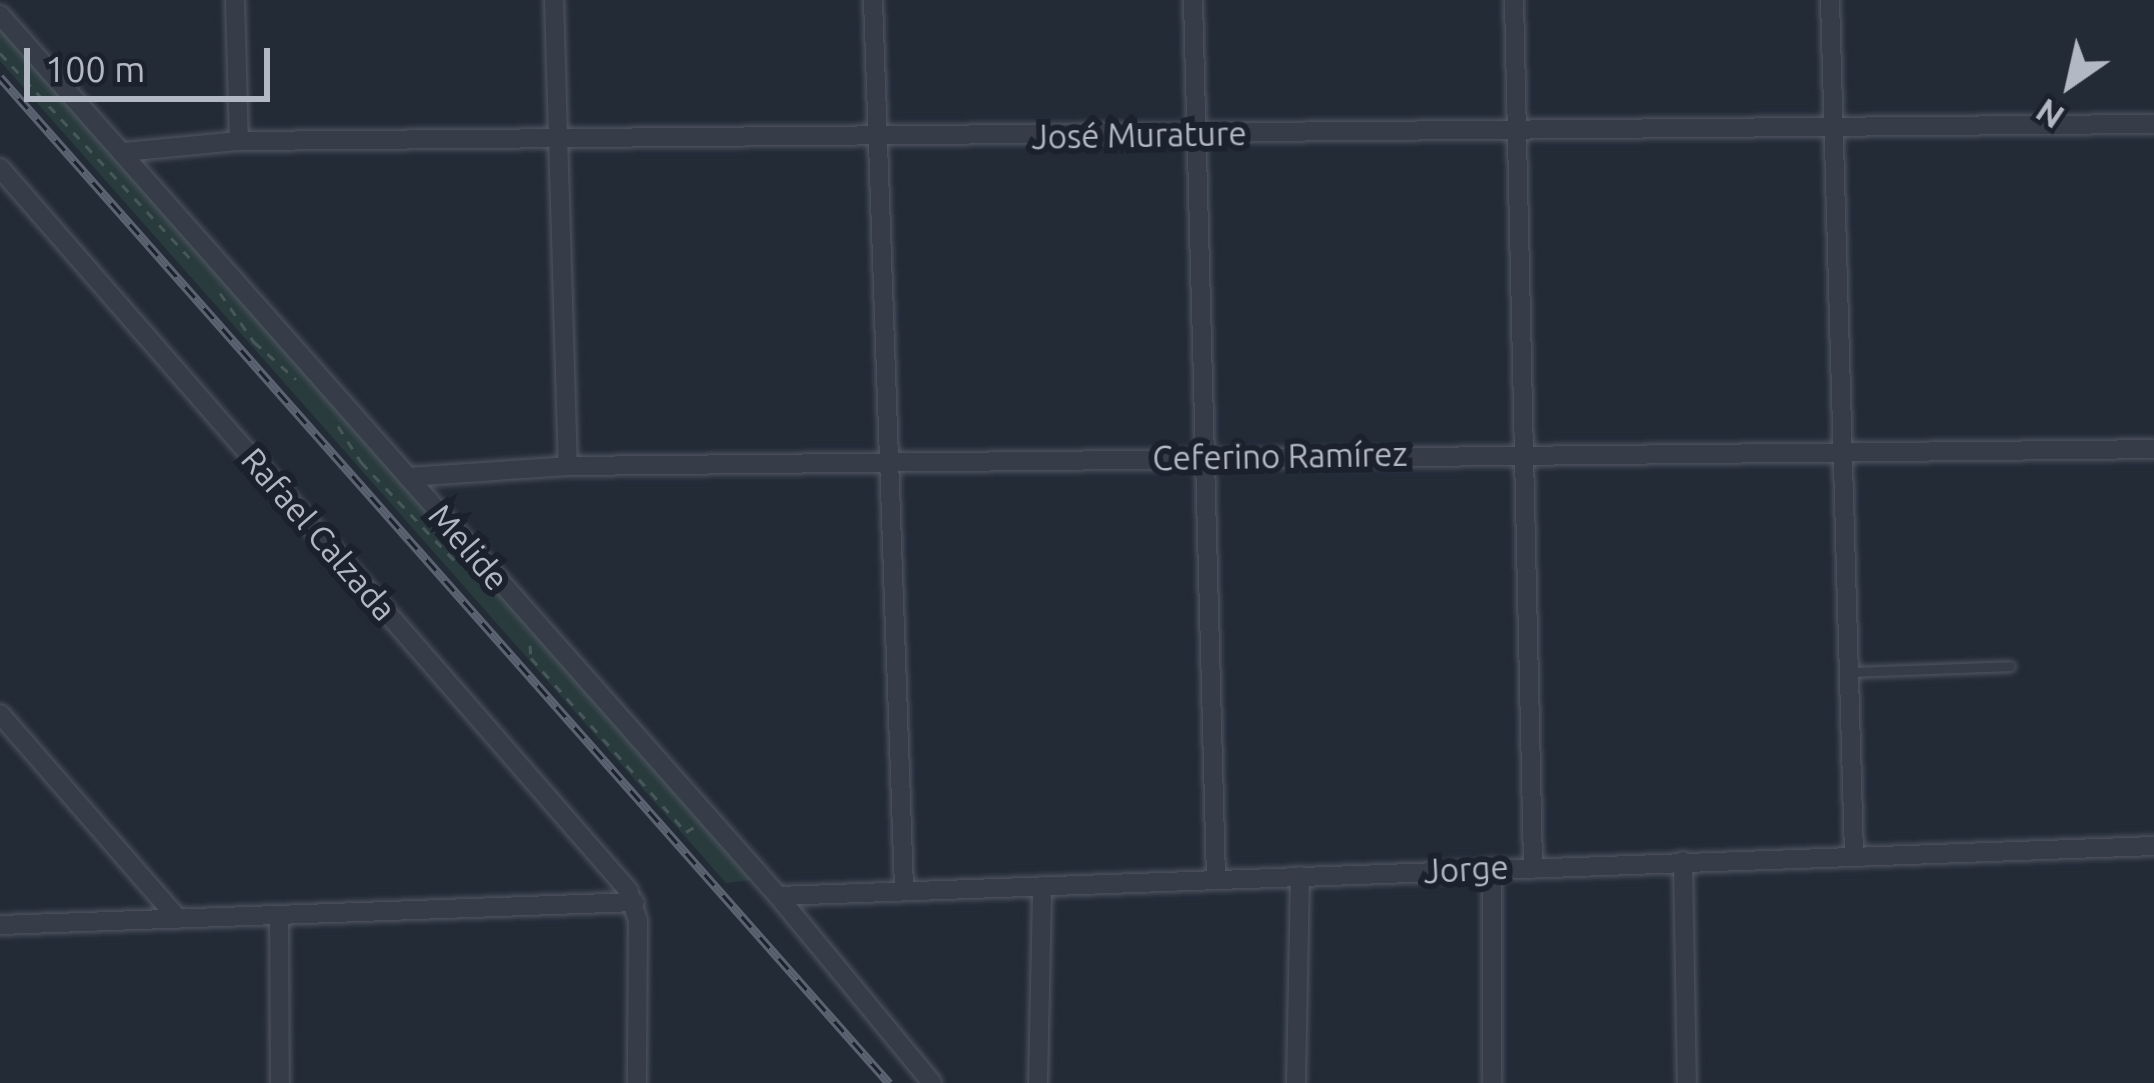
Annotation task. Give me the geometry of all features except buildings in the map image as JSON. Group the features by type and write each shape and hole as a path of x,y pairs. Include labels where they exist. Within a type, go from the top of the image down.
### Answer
{"street":[{"path":"235,0 239,141"},
{"path":"554,0 568,466"},
{"path":"873,0 904,889"},
{"path":"1193,0 1210,458 1216,876"},
{"path":"1514,0 1533,865"},
{"path":"1830,0 1854,855"},
{"name":"Melide","path":"0,15 778,896 932,1083"},
{"name":"José Murature","path":"124,152 239,141 2154,124"},
{"name":"Rafael Calzada","path":"0,168 635,902"},
{"name":"Ceferino Ramírez","path":"408,477 428,469 568,466 1522,451 2154,449"},
{"path":"0,714 178,919"},
{"name":"Jorge","path":"778,896 1216,876 2154,846"},
{"path":"1683,861 1687,1083"},
{"path":"1492,868 1492,1083"},
{"path":"1296,1083 1300,876"},
{"path":"1039,1083 1042,886"},
{"path":"0,925 635,902 637,1083"},
{"path":"279,915 280,1083"}],"lane":[{"path":"1849,672 2010,666"}],"path":[{"path":"0,53 197,266"},
{"path":"213,283 254,342 303,385"},
{"path":"331,416 436,546 452,563 460,559"},
{"path":"530,640 531,658 686,832 695,827"}],"shaded area":[{"path":"0,28 751,880 726,883 0,61"}],"railway":[{"path":"0,77 889,1083"}]}
